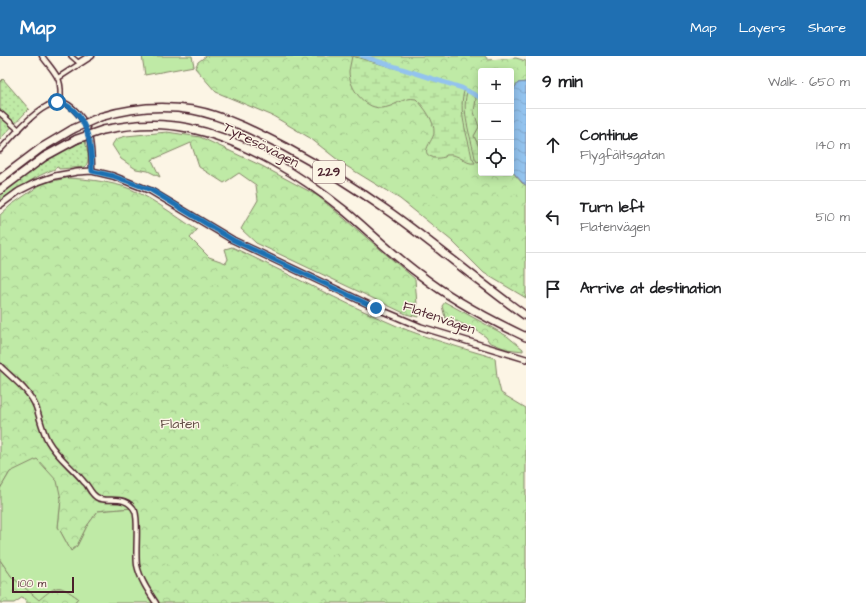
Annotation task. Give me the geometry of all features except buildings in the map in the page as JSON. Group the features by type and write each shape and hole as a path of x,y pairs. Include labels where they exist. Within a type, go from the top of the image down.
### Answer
{"highway":[{"name":"Tyresövägen","path":"0,179 41,148 73,129 100,117 140,109 154,108 182,109 214,116 254,132 308,160 372,200 420,234 478,281 526,316"},
{"name":"Tyresövägen","path":"0,190 44,157 77,139 104,130 154,124 177,126 210,134 252,152 292,174 331,200 403,262 433,285 471,309 526,337"}],"street":[{"path":"42,56 60,83 60,102"},
{"path":"71,56 78,62 86,56"},
{"path":"58,78 92,56"},
{"path":"0,150 37,113 48,106 63,102 74,110 86,125 92,156 92,171"},
{"path":"0,113 19,130"},
{"name":"Flatenvägen","path":"0,205 19,191 35,183 55,176 92,171 113,176 151,190 233,240 376,308 422,327 526,359"},
{"path":"0,366 31,399 36,406 41,425 49,442 69,467 86,483 94,496 100,500 122,500 132,506 135,512 136,520 138,568 142,579 156,603"}],"green space":[{"path":"142,56 192,56 194,66 145,75"},
{"path":"206,56 485,56 488,60 516,58 526,61 526,82 518,83 514,89 514,68 478,68 478,176 514,176 514,174 522,183 526,185 526,298 484,273 452,241 400,199 343,164 310,138 273,116 216,92 195,68 198,62"},
{"path":"352,56 465,88 462,106 464,123 472,158 475,163 468,162 451,155 434,158 428,155 427,150 434,133 434,128 428,114 416,99 407,99 381,108 369,105 363,101 355,90 350,77 349,71"},
{"path":"3,79 29,109 0,139 0,82"},
{"path":"468,89 472,92 476,99 474,112 478,129 474,136 478,145 477,162 467,124 465,106"},
{"path":"167,132 200,137 262,166 318,196 415,279 418,317 406,314 256,243 241,229 258,200 256,185 239,173 224,183 199,167 191,143 152,160 160,177 148,171 136,169 121,159 112,145 116,139 126,136"},
{"path":"85,141 88,161 85,167 55,168 26,183 0,202 0,196 30,173 51,158"},
{"name":"Flaten","path":"67,178 122,186 141,194 197,230 190,238 209,257 226,263 228,259 225,249 232,247 397,326 495,358 497,377 501,393 526,408 526,603 158,603 140,571 134,508 98,511 87,526 77,546 71,551 58,527 61,499 10,472 0,489 0,215 11,205 43,183"},
{"path":"445,302 507,336 523,349 523,351 506,349 489,342 486,337 476,330 453,320 448,321 445,317 442,306"},
{"path":"37,459 57,481 61,499 58,527 71,551 77,546 87,526 98,511 133,508 135,512 139,573 156,603 74,603 78,598 62,588 50,591 39,600 12,577 0,560 0,489 10,472"},
{"path":"0,560 12,577 23,585 64,588 78,598 74,603 27,603 23,597 14,603 0,603"}],"water":[{"path":"526,82 526,185 514,173 514,89 518,83"}],"waterway":[{"path":"362,56 462,88 478,96"}],"route":[{"path":"57,102 63,102 74,110 86,125 92,156 92,171 113,176 151,190 233,240 376,308"}]}
